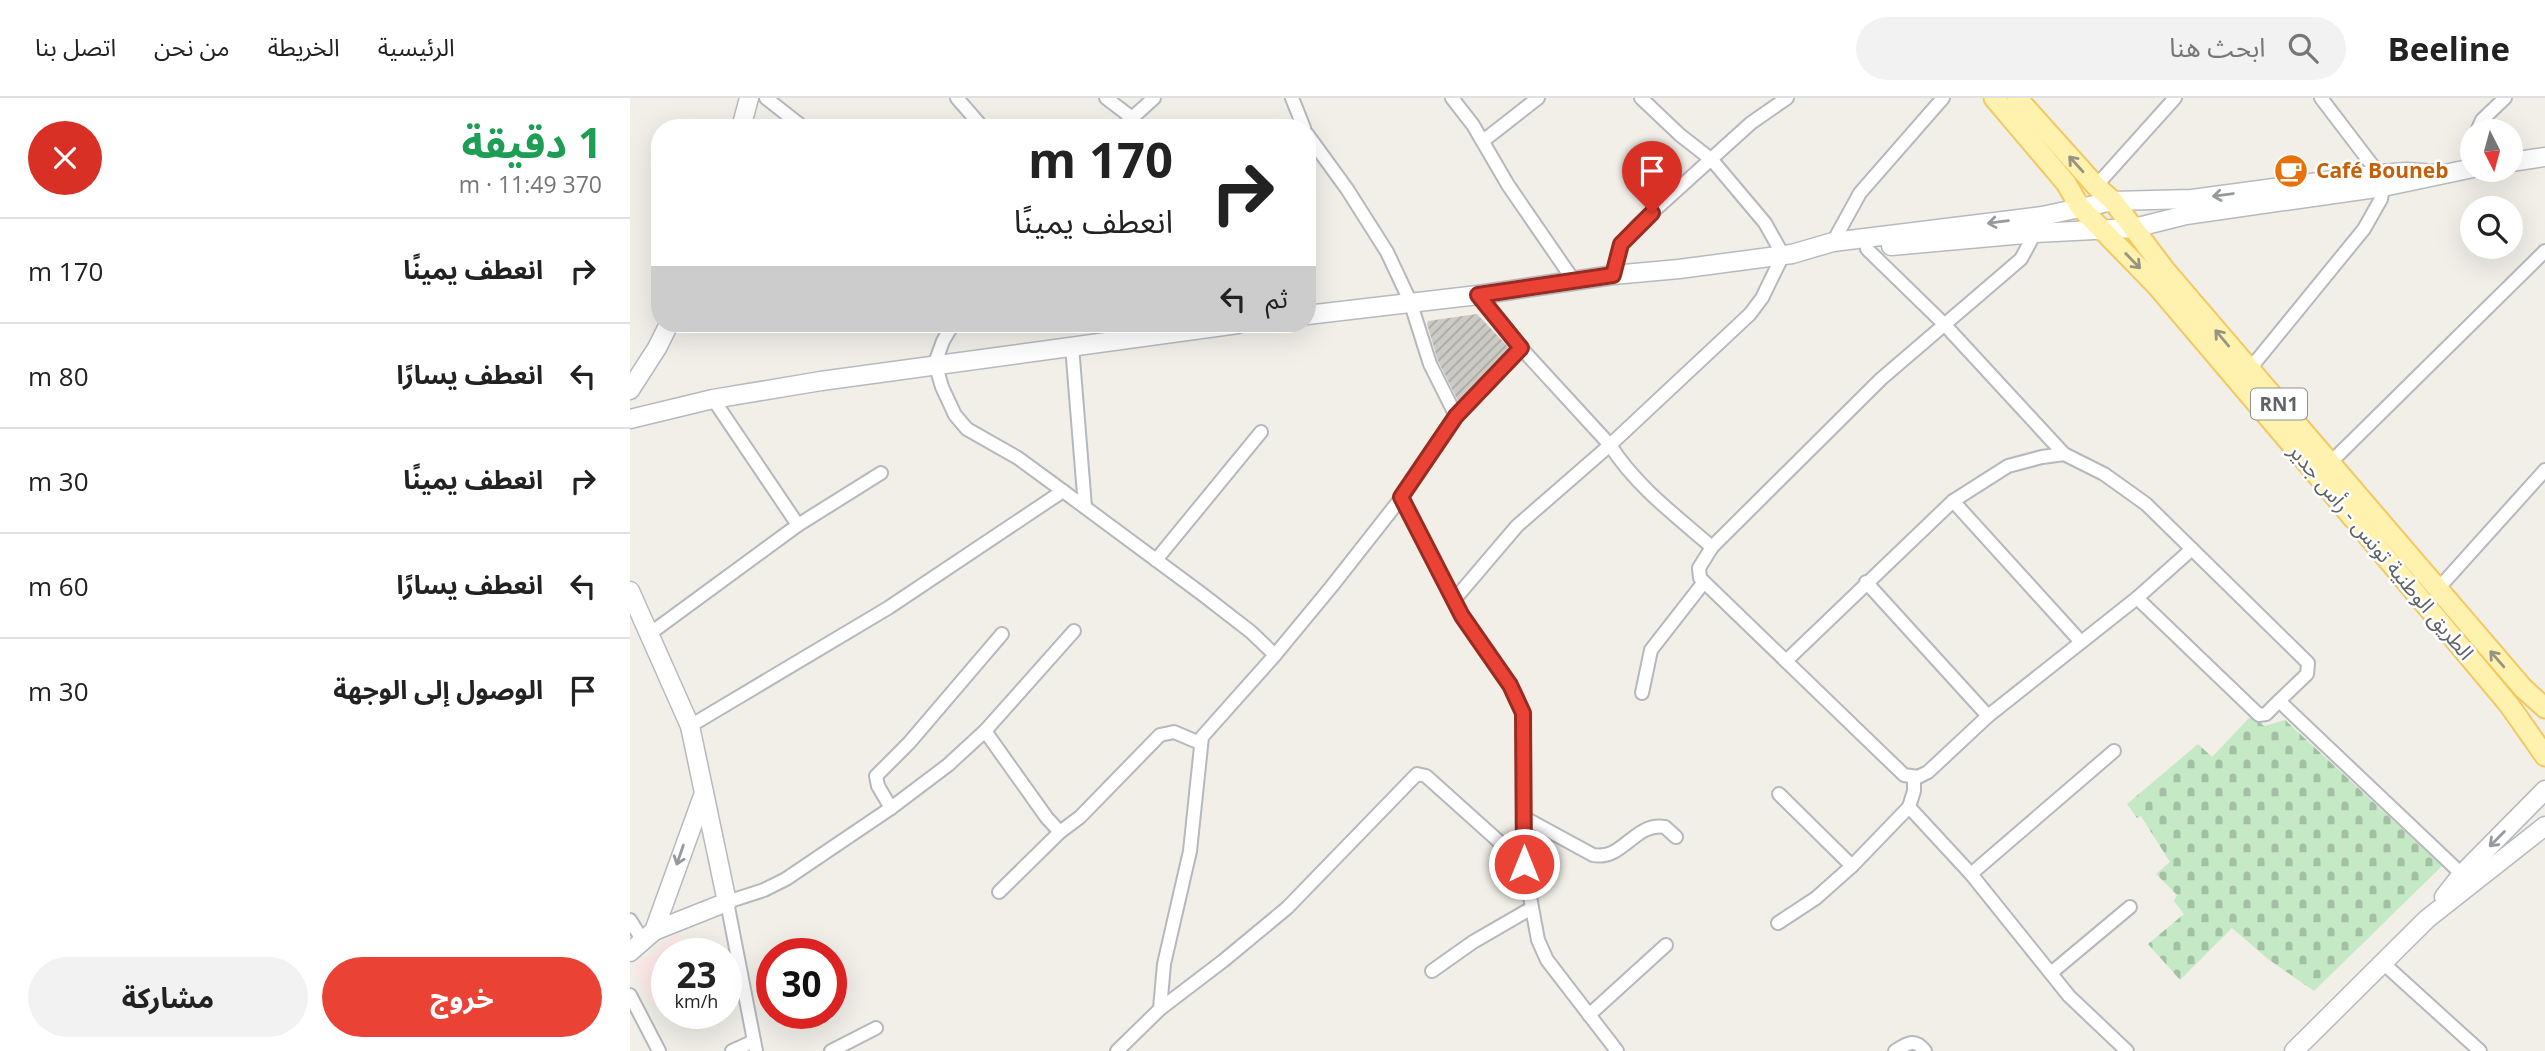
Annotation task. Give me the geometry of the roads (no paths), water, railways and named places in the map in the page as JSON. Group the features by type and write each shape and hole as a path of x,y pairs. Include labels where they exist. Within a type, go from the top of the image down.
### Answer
{"main road":[{"path":"743,119 748,98"},
{"name":"الطريق الوطنية تونس - رأس جدير","path":"1994,98 2066,183 2080,207 2157,286 2280,430 2510,706 2545,756"},
{"name":"الطريق الوطنية تونس - رأس جدير","path":"2017,98 2096,186 2113,201 2165,270 2249,370 2331,462 2437,590 2523,688 2545,708"},
{"path":"2524,160 2545,157"},
{"path":"1787,254 1822,254 2035,233 2134,228 2186,215 2381,180 2406,172 2437,174 2460,170"},
{"path":"1316,314 1478,295 1613,275 1679,270 1787,254 1833,242 2042,216 2113,201 2192,199 2381,180"},
{"path":"630,390 664,333"},
{"path":"630,419 713,399 935,363 1170,333"},
{"path":"630,592 690,726 727,902 642,942"},
{"path":"2294,1051 2467,879 2545,790"},
{"path":"642,942 704,792"},
{"path":"2467,879 2545,826"}],"street":[{"path":"766,98 793,119"},
{"path":"957,98 975,119"},
{"path":"1106,98 1131,117 1154,98"},
{"path":"1292,98 1300,119"},
{"path":"1452,98 1574,281"},
{"path":"1483,141 1538,98"},
{"path":"1454,600 1517,526 1610,445 1749,314 1762,298 1787,254 1765,223 1712,160 1680,135 1641,98"},
{"path":"1613,275 1621,244 1627,236 1751,123 1787,98"},
{"path":"1833,242 1860,193 1943,98"},
{"path":"2096,186 2175,98"},
{"path":"2249,370 2364,229 2381,199 2381,180 2321,98"},
{"path":"2483,119 2505,98"},
{"path":"1316,147 1387,252 1410,301 1430,363 1456,416"},
{"path":"2035,233 2021,259 1881,379 1712,547 1699,568 1700,578 1899,772 1914,777 1928,772 1988,716 2137,598 2192,549"},
{"path":"1867,248 1944,324 2064,454 2104,474 2146,504 2308,663 2307,674 2266,714 2259,715 2137,598"},
{"path":"2331,462 2545,251"},
{"path":"1478,295 1521,348 1610,445 1620,461 1712,547"},
{"path":"947,333 935,363 946,397 959,421 967,429 1018,458 1085,507 1251,632 1275,655"},
{"path":"1072,346 1085,507"},
{"path":"1160,1009 1164,964 1190,851 1200,743 1206,732 1275,655 1401,497 1456,416 1521,348"},
{"path":"713,399 798,525"},
{"path":"1156,560 1261,432"},
{"path":"1786,661 1866,582 1954,502 2008,466 2064,454"},
{"path":"2437,590 2545,470"},
{"path":"648,635 798,525 881,472"},
{"path":"690,726 888,608 1063,491"},
{"path":"1401,497 1462,616 1510,685 1523,713 1524,864 1530,909 1538,940 1548,960 1617,1051"},
{"path":"1954,502 2081,642"},
{"path":"1642,693 1651,650 1704,582"},
{"path":"1866,582 1988,716"},
{"path":"732,1051 755,1046 727,902 764,890 786,879 891,808 948,765 985,732 1074,631"},
{"path":"891,808 878,786 876,776 909,743 1002,634"},
{"path":"2279,701 2467,879"},
{"path":"985,732 1060,832"},
{"path":"999,892 1060,832 1080,817 1160,735 1174,732 1200,743"},
{"path":"1971,874 2114,751"},
{"path":"1117,1051 1160,1009 1287,908 1418,774 1426,776 1524,864"},
{"path":"1777,923 1816,898 1852,866 1909,807 1914,791 1914,777"},
{"path":"1779,794 1852,866"},
{"path":"1909,807 1971,874 2069,996 2127,1051"},
{"path":"1525,818 1600,857 1616,852 1646,828 1665,827 1676,837"},
{"path":"2051,973 2130,906"},
{"path":"1432,971 1473,942 1530,909"},
{"path":"630,920 642,942"},
{"path":"1588,1015 1666,945"},
{"path":"2383,962 2480,1051"},
{"path":"630,995 659,1051"},
{"path":"831,1051 877,1028"},
{"path":"1895,1051 1908,1042 1914,1042 1925,1051"}],"place":[{"name":"Café Bouneb","path":"2291,171"}]}
